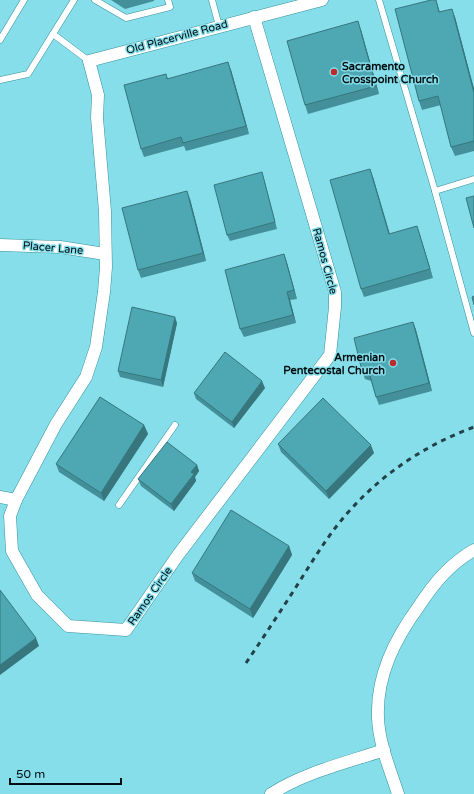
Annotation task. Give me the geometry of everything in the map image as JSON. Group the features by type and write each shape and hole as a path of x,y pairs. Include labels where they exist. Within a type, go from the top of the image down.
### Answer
{"street":[{"name":"Old Placerville Road","path":"89,61 322,0"},
{"name":"Ramos Circle","path":"89,61 98,95 97,118 104,211 104,292 96,348 86,377 56,424 16,500 10,516 12,551 37,595 68,626 126,630 178,555 330,355 336,307 335,292 254,17"},
{"name":"Placer Lane","path":"0,245 60,247 105,254"},
{"path":"0,498 16,500"},
{"path":"398,794 380,734 378,702 384,670 391,653 408,622 439,578 451,566 474,550"},
{"path":"271,794 294,780 384,750"}],"lane":[{"path":"0,40 24,0"},
{"path":"0,80 28,74 74,0"},
{"path":"95,0 126,18 170,7 168,0"},
{"path":"212,0 219,26"},
{"path":"380,0 474,333"},
{"path":"53,34 89,61"},
{"path":"435,191 474,179"},
{"path":"119,505 175,424"}],"building":[{"path":"436,0 439,12 452,9 474,93 474,141 451,147 438,96 419,101 395,9"},
{"name":"Sacramento Crosspoint Church","path":"358,21 376,86 305,105 287,41"},
{"path":"228,62 246,126 183,143 181,137 141,149 124,85 166,74 167,79"},
{"path":"370,169 389,234 417,226 430,269 361,289 330,180"},
{"path":"262,172 275,222 227,235 214,185"},
{"path":"187,191 203,253 138,270 122,208"},
{"path":"474,196 474,228 466,198"},
{"path":"284,254 294,290 287,292 293,315 240,329 225,270"},
{"path":"132,307 175,317 161,380 118,371"},
{"name":"Armenian Pentecostal Church","path":"413,322 429,383 376,397 369,372 362,371 354,338"},
{"path":"225,352 262,381 232,422 194,393"},
{"path":"100,397 144,425 101,493 56,464"},
{"path":"323,398 371,445 326,491 278,444"},
{"path":"167,442 197,465 191,472 194,474 171,504 138,479"},
{"path":"231,510 289,546 250,609 192,573"},
{"path":"0,590 36,638 0,665"}],"railway":[{"path":"246,663 323,546 353,507 379,482 424,450 474,427"}],"place":[{"name":"Sacramento Crosspoint Church","path":"334,72"},
{"name":"Armenian Pentecostal Church","path":"393,363"}]}
